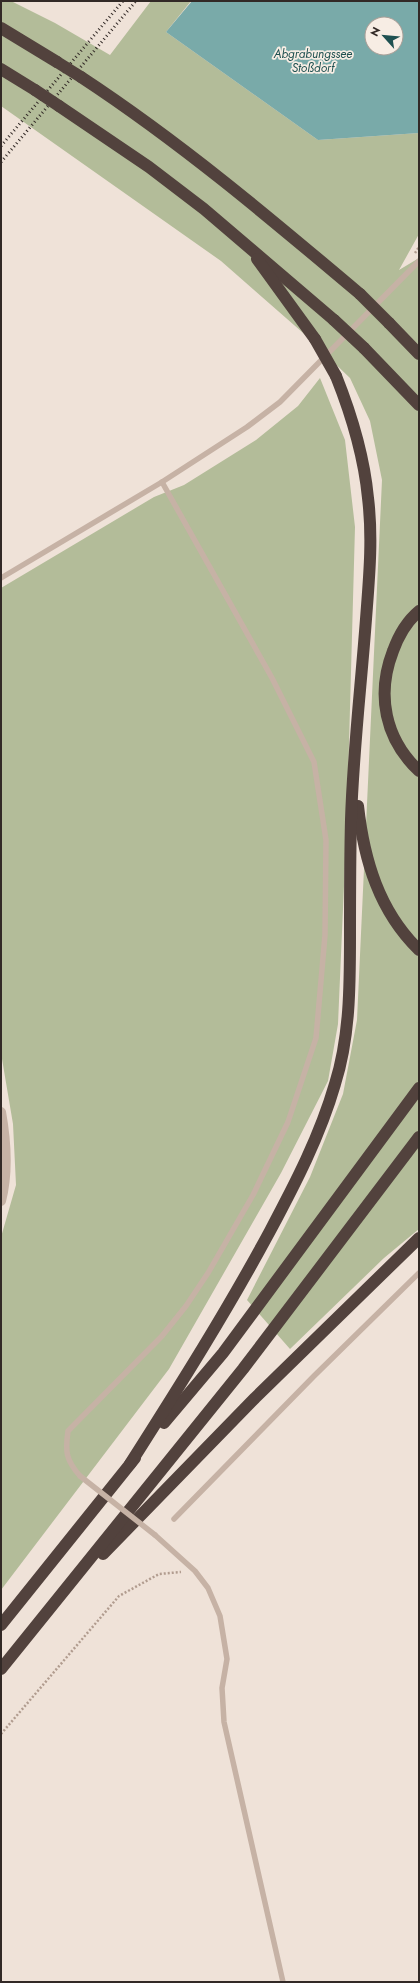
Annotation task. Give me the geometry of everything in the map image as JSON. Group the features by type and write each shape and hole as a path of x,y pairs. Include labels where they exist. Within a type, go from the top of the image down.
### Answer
{"highway":[{"path":"1,28 81,77 169,139 225,181 360,294 419,354"},
{"path":"1,69 35,90 149,167 244,242 334,320 364,348 419,405"},
{"path":"130,1464 221,1321 294,1186 319,1129 336,1083 344,1050 348,1016 354,775 369,576 370,525 368,493 360,449 350,412 336,376 315,339 244,242"},
{"path":"389,322 419,344"},
{"path":"419,611 414,615 397,640 387,666 383,690 387,718 396,742 409,762 419,771"},
{"path":"354,775 363,839 372,878 389,913 400,929 419,950"},
{"path":"1,1626 130,1464 223,1353 419,1088"},
{"path":"1,1669 243,1369 419,1137"},
{"path":"61,1596 157,1500 255,1398 419,1238"}],"street":[{"path":"1,1112 3,1126 5,1186 1,1201"}],"lane":[{"path":"1,578 162,482 247,427 280,402 419,261"},
{"path":"162,482 272,678 314,762 326,840 325,935 316,1038 288,1122 249,1201 208,1273 186,1306 162,1336 68,1431 65,1450 71,1466 80,1476 155,1536 195,1571 208,1588 220,1616 227,1659 222,1688 224,1722 283,1982"},
{"path":"174,1519 314,1376 419,1273"}],"path":[{"path":"1,1734 119,1596 159,1574 195,1571"}],"green space":[{"path":"1,1 11,1 55,23 110,55 151,1 191,1 166,32 318,140 419,133 419,234 399,270 419,258 419,1229 384,1258 290,1349 247,1300 310,1177 343,1094 357,1020 382,480 370,421 350,378 302,332 221,261 1,106"},
{"path":"320,378 345,440 355,527 347,817 338,1024 328,1081 281,1173 169,1369 1,1590 1,1237 16,1185 13,1124 1,1053 1,588 154,497 184,485 256,440 298,406"}],"water":[{"name":"Abgrabungssee Stoßdorf","path":"192,1 419,1 419,133 318,140 166,32"}],"railway":[{"path":"1,146 123,1"},
{"path":"1,162 136,1"}]}
